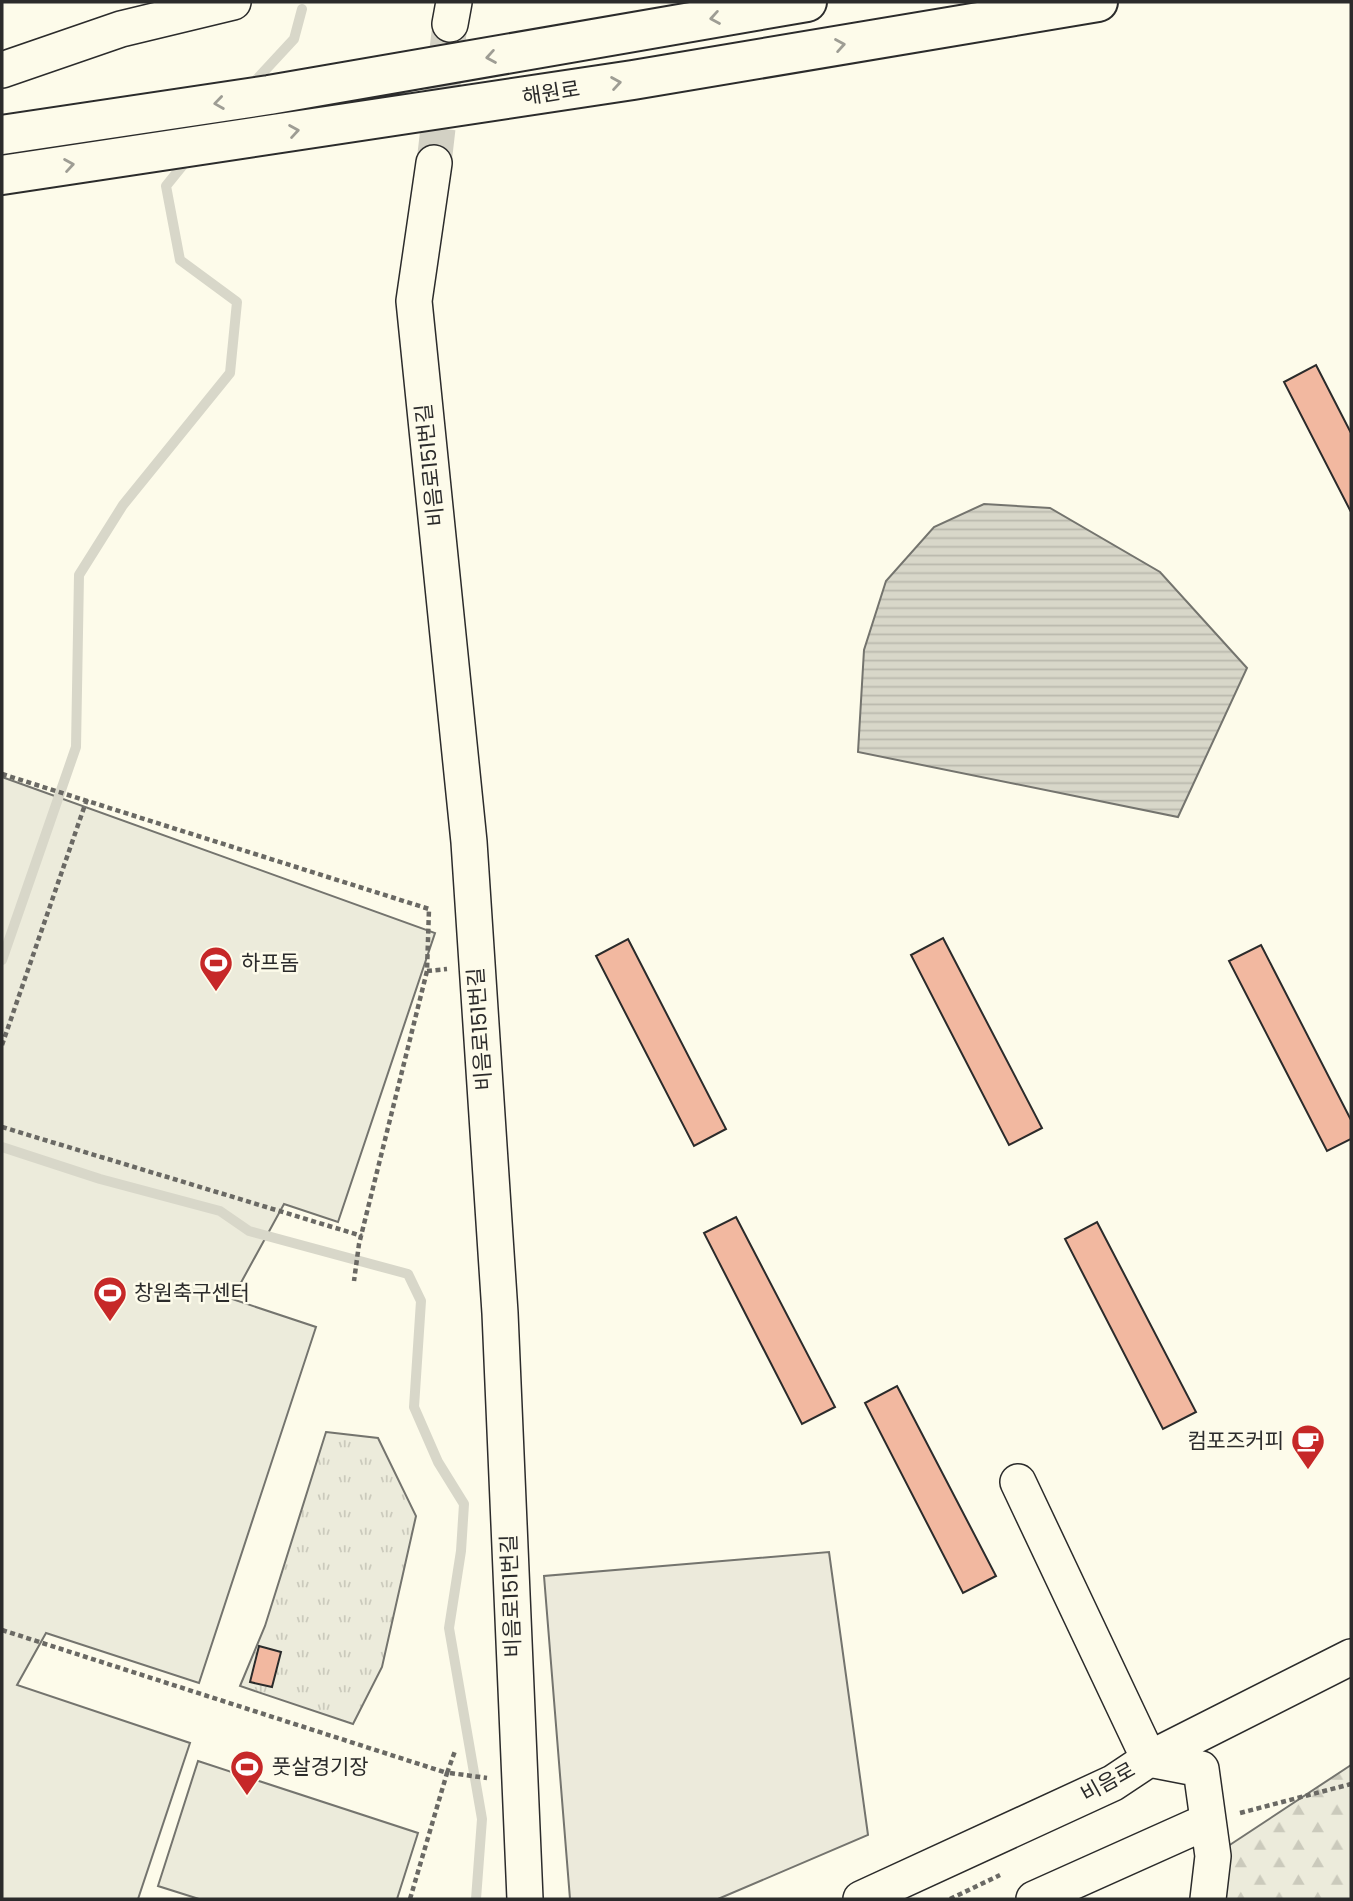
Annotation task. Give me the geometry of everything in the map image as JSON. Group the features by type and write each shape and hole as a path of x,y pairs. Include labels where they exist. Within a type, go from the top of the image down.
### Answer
{"highway":[{"path":"2,135 268,95 807,2"},
{"name":"해원로","path":"2,175 634,80 1098,2"}],"street":[{"path":"2,70 121,29 233,2"},
{"name":"비음로151번길","path":"434,163 414,301 468,842 500,1313 525,1899"},
{"path":"1018,1482 1149,1759 1201,1769 1213,1856 1208,1899"},
{"name":"비음로","path":"861,1899 1113,1783 1149,1759 1351,1657"},
{"path":"1034,1899 1208,1821"}],"path":[{"path":"2,774 429,909 427,971 359,1244 354,1281"},
{"path":"2,1045 87,799"},
{"path":"2,1127 362,1236"},
{"path":"2,1630 449,1773 493,1779"},
{"path":"410,1899 455,1751"},
{"path":"1208,1821 1351,1784"}],"green space":[{"name":"창원축구센터","path":"2,777 435,933 338,1222 284,1204 232,1299 316,1327 199,1683 46,1633 17,1685 190,1743 138,1899 2,1899"},
{"path":"326,1432 378,1438 416,1516 382,1667 353,1724 240,1686 265,1626"},
{"name":"풋살경기장","path":"198,1761 418,1833 397,1899 199,1899 158,1886"},
{"path":"1351,1765 1351,1899 1208,1899 1213,1856"}],"shaded area":[{"path":"984,504 1050,508 1160,572 1247,668 1178,817 858,752 864,650 886,581 934,527"},
{"path":"829,1552 868,1835 718,1899 570,1899 544,1576"}],"building":[{"path":"1316,365 1351,433 1351,512 1284,382"},
{"path":"943,938 1042,1128 1009,1145 911,955"},
{"path":"628,939 726,1129 694,1146 596,956"},
{"path":"1261,945 1351,1120 1351,1139 1327,1151 1229,961"},
{"path":"736,1217 835,1407 802,1424 704,1233"},
{"path":"1097,1222 1196,1412 1163,1429 1065,1239"},
{"path":"897,1386 996,1576 963,1593 865,1403"},
{"path":"259,1646 281,1652 272,1687 250,1682"}],"waterway":[{"path":"256,80 294,39 302,9"},
{"path":"2,960 76,747 79,575 123,505 230,373 237,302 180,260 166,186 183,165"},
{"path":"2,1147 100,1179 220,1211 249,1231 408,1274 421,1301 414,1407 438,1462 464,1504 461,1551 449,1628 482,1819 476,1899"}],"tunnel":[{"path":"434,163 450,24"}],"place":[{"name":"하프돔","path":"216,993"},
{"name":"창원축구센터","path":"110,1323"},
{"name":"컴포즈커피","path":"1308,1471"},
{"name":"풋살경기장","path":"247,1797"}]}
